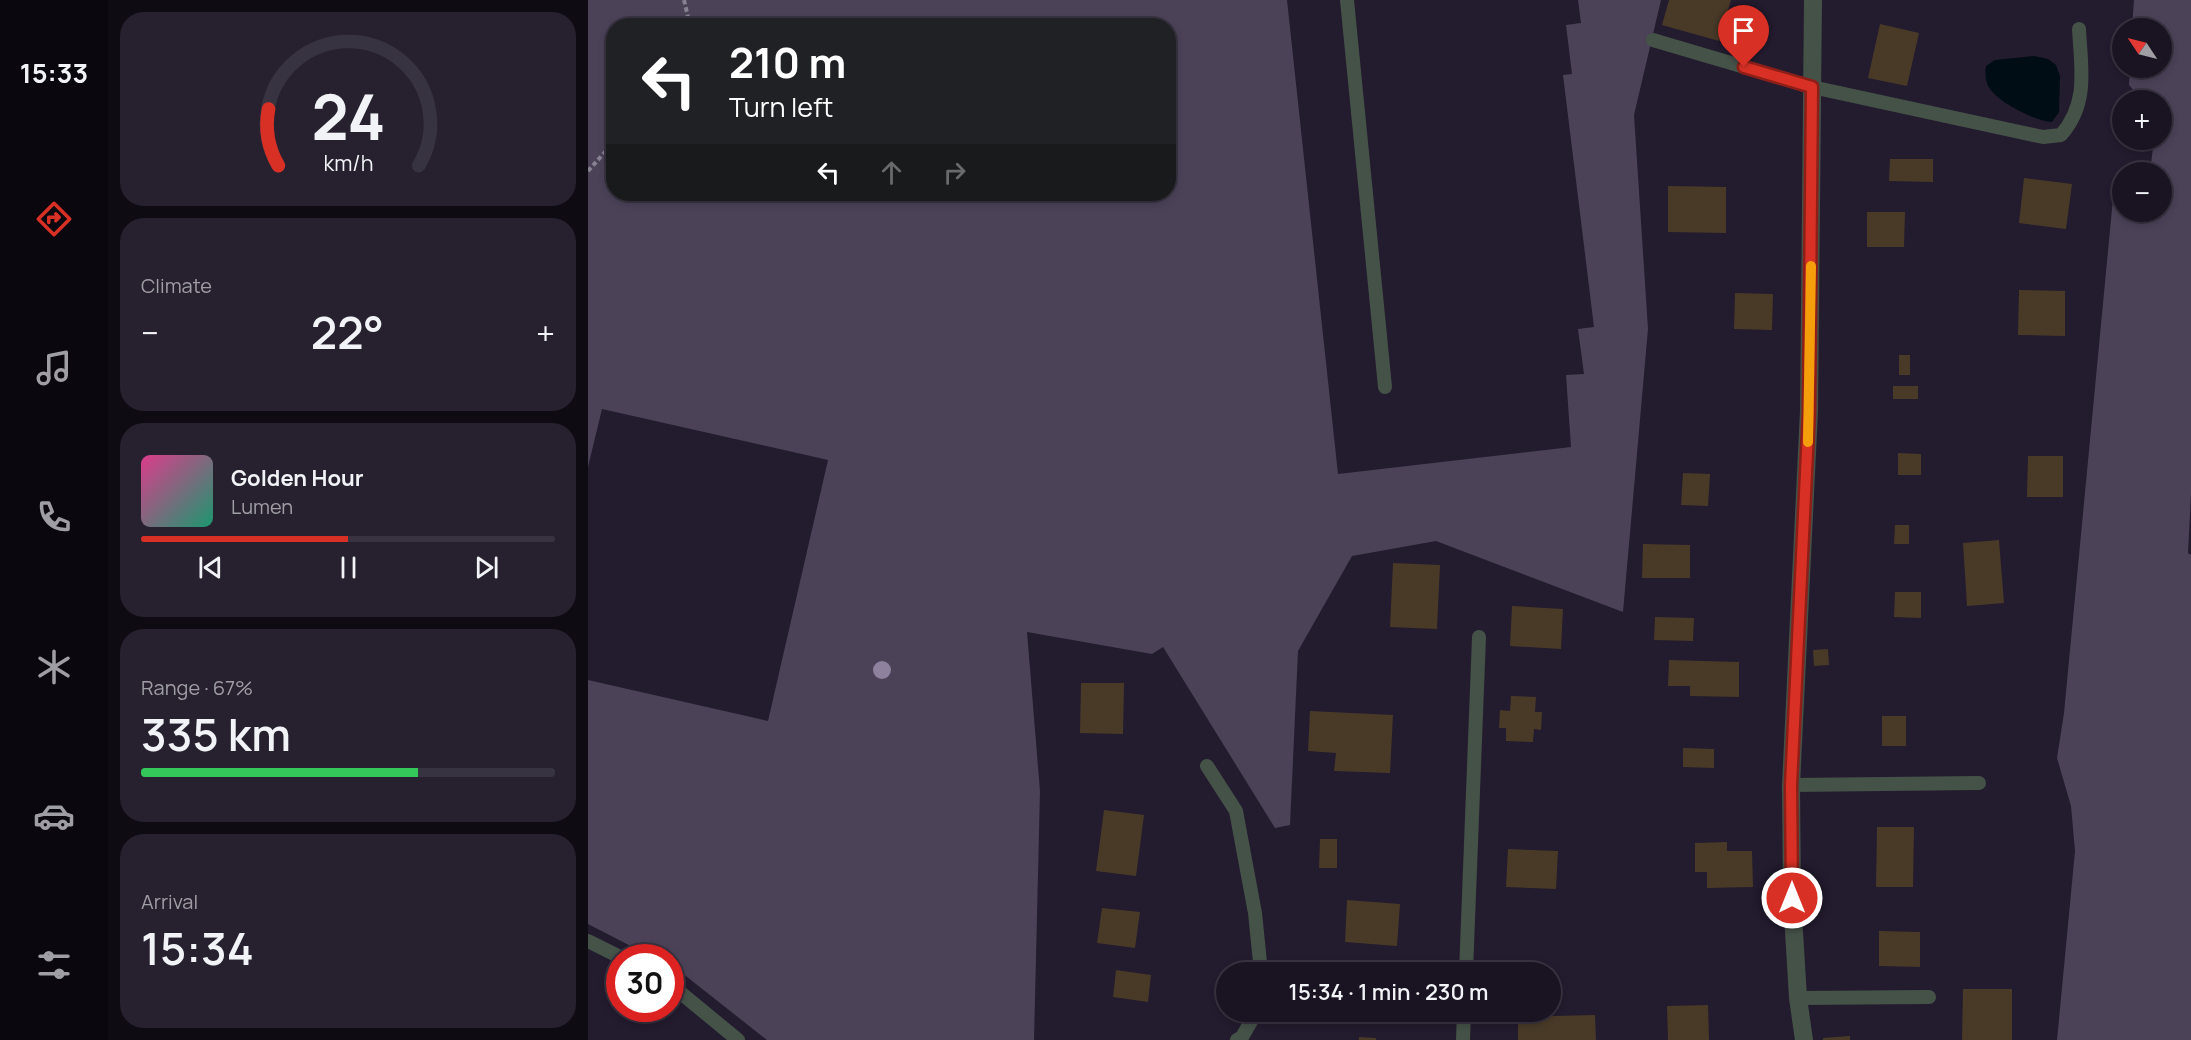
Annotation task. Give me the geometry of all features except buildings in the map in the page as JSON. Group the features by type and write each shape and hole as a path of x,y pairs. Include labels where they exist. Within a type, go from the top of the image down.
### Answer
{"street":[{"path":"1804,1040 1798,998 1792,898 1791,785 1809,411 1813,0"}],"lane":[{"path":"1347,0 1385,387"},
{"path":"1653,40 1812,87 2043,137 2061,135 2073,122 2082,91 2079,29"},
{"path":"1466,962 1479,638"},
{"path":"1207,766 1236,812 1255,913 1260,962"},
{"path":"1791,785 1979,783"},
{"path":"588,941 606,950"},
{"path":"684,996 738,1040"},
{"path":"1798,998 1929,997"},
{"path":"1237,1040 1242,1037 1251,1022"},
{"path":"1463,1040 1464,1022"}],"path":[{"path":"684,0 688,18"},
{"path":"588,171 606,150"}],"shaded area":[{"path":"588,0 1287,0 1338,474 1571,447 1566,375 1584,374 1578,329 1594,327 1563,75 1572,74 1566,25 1581,23 1578,0 1661,0 1634,115 1648,329 1623,612 1436,541 1352,556 1298,651 1290,825 1275,828 1163,647 1152,654 1027,632 1040,791 1034,1040 767,1040 684,975 684,944 627,944 588,924 588,680 768,721 828,460 602,409 588,467"},
{"path":"2134,0 2191,0 2191,494 2188,553 2191,555 2191,1040 2057,1040 2075,851 2071,806 2057,758 2064,713 2112,209 2112,222 2172,222 2172,162 2151,162 2153,150 2172,150 2172,90 2133,90 2129,85 2129,78 2172,78 2172,18 2133,18"},
{"path":"2034,56 2048,59 2056,65 2060,76 2059,112 2052,122 2028,115 2010,105 1990,89 1986,81 1986,66 1995,60"}],"slow traffic":[{"path":"1808,442 1811,266"}],"route":[{"path":"1744,67 1812,87 1809,411 1791,785 1792,898"}]}
